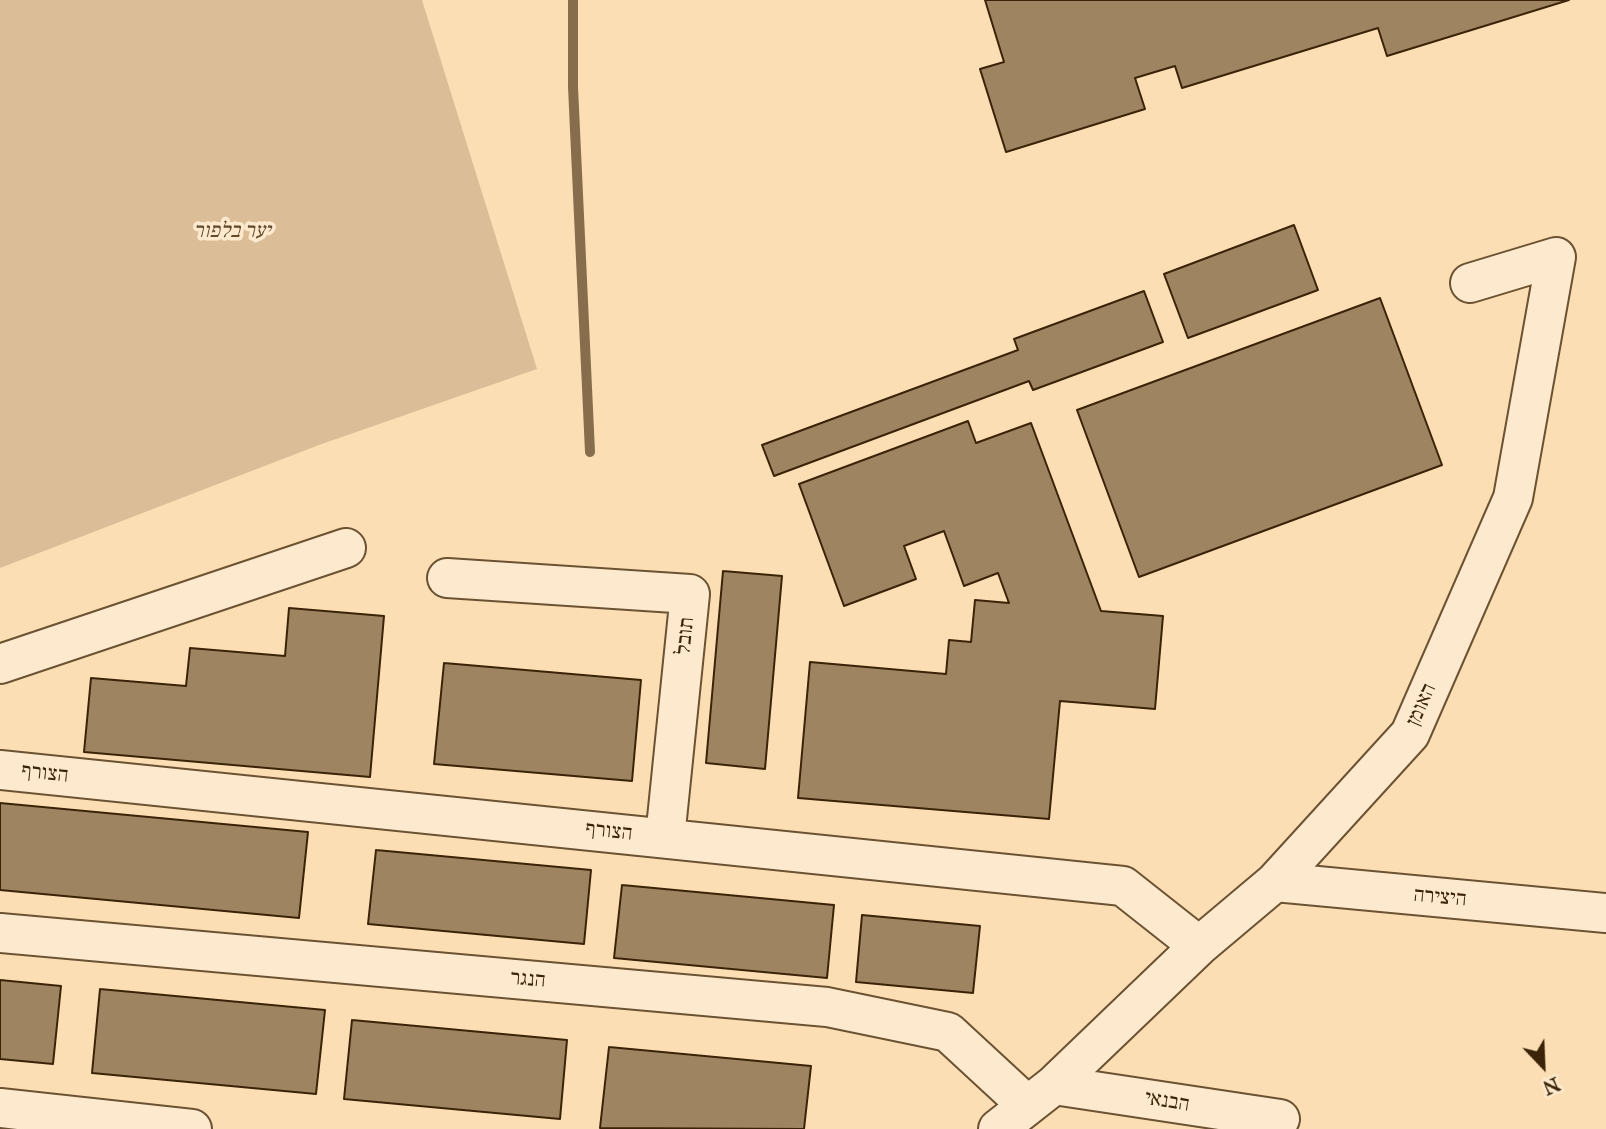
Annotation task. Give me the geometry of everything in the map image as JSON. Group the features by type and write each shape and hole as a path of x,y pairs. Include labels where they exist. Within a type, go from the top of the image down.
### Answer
{"street":[{"name":"האומן","path":"998,1129 1040,1095 1199,946 1275,882 1410,734 1513,498 1556,257 1470,283"},
{"path":"0,664 346,548"},
{"name":"תובל","path":"447,578 690,594 665,838"},
{"name":"הצורף","path":"0,770 1123,887 1199,946"},
{"name":"היצירה","path":"1275,882 1606,913"},
{"name":"הנגר","path":"0,933 827,1007 948,1032 1040,1095"},
{"name":"הבנאי","path":"1040,1095 1280,1119"},
{"path":"0,1108 192,1129"}],"green space":[{"name":"יער בלפור","path":"0,0 422,0 537,369 319,445 0,568"}],"building":[{"path":"985,0 1569,0 1387,56 1378,28 1182,88 1175,66 1135,78 1145,109 1006,152 980,69 1004,62"},
{"path":"1294,225 1318,290 1188,338 1164,274"},
{"path":"1144,291 1163,342 1033,390 1029,381 774,476 762,445 1018,350 1014,339"},
{"path":"1380,298 1442,465 1139,577 1077,410"},
{"path":"968,421 976,443 1031,423 1101,611 1163,616 1155,709 1060,701 1049,819 798,798 810,662 946,674 949,640 971,642 975,600 1009,603 998,573 964,586 944,531 904,546 916,579 844,606 799,484"},
{"path":"723,571 782,576 765,769 706,763"},
{"path":"289,608 384,616 370,777 84,752 91,678 186,686 190,648 285,656"},
{"path":"444,663 641,680 632,781 434,764"},
{"path":"0,803 308,832 299,918 0,890"},
{"path":"376,850 591,870 584,944 368,924"},
{"path":"622,885 834,905 827,978 614,958"},
{"path":"862,915 980,926 973,993 856,982"},
{"path":"0,980 61,986 53,1064 0,1059"},
{"path":"100,989 325,1010 316,1094 92,1073"},
{"path":"352,1020 567,1040 560,1119 344,1099"},
{"path":"609,1047 811,1066 804,1129 600,1128"}],"waterway":[{"path":"573,0 573,87 590,452"}]}
